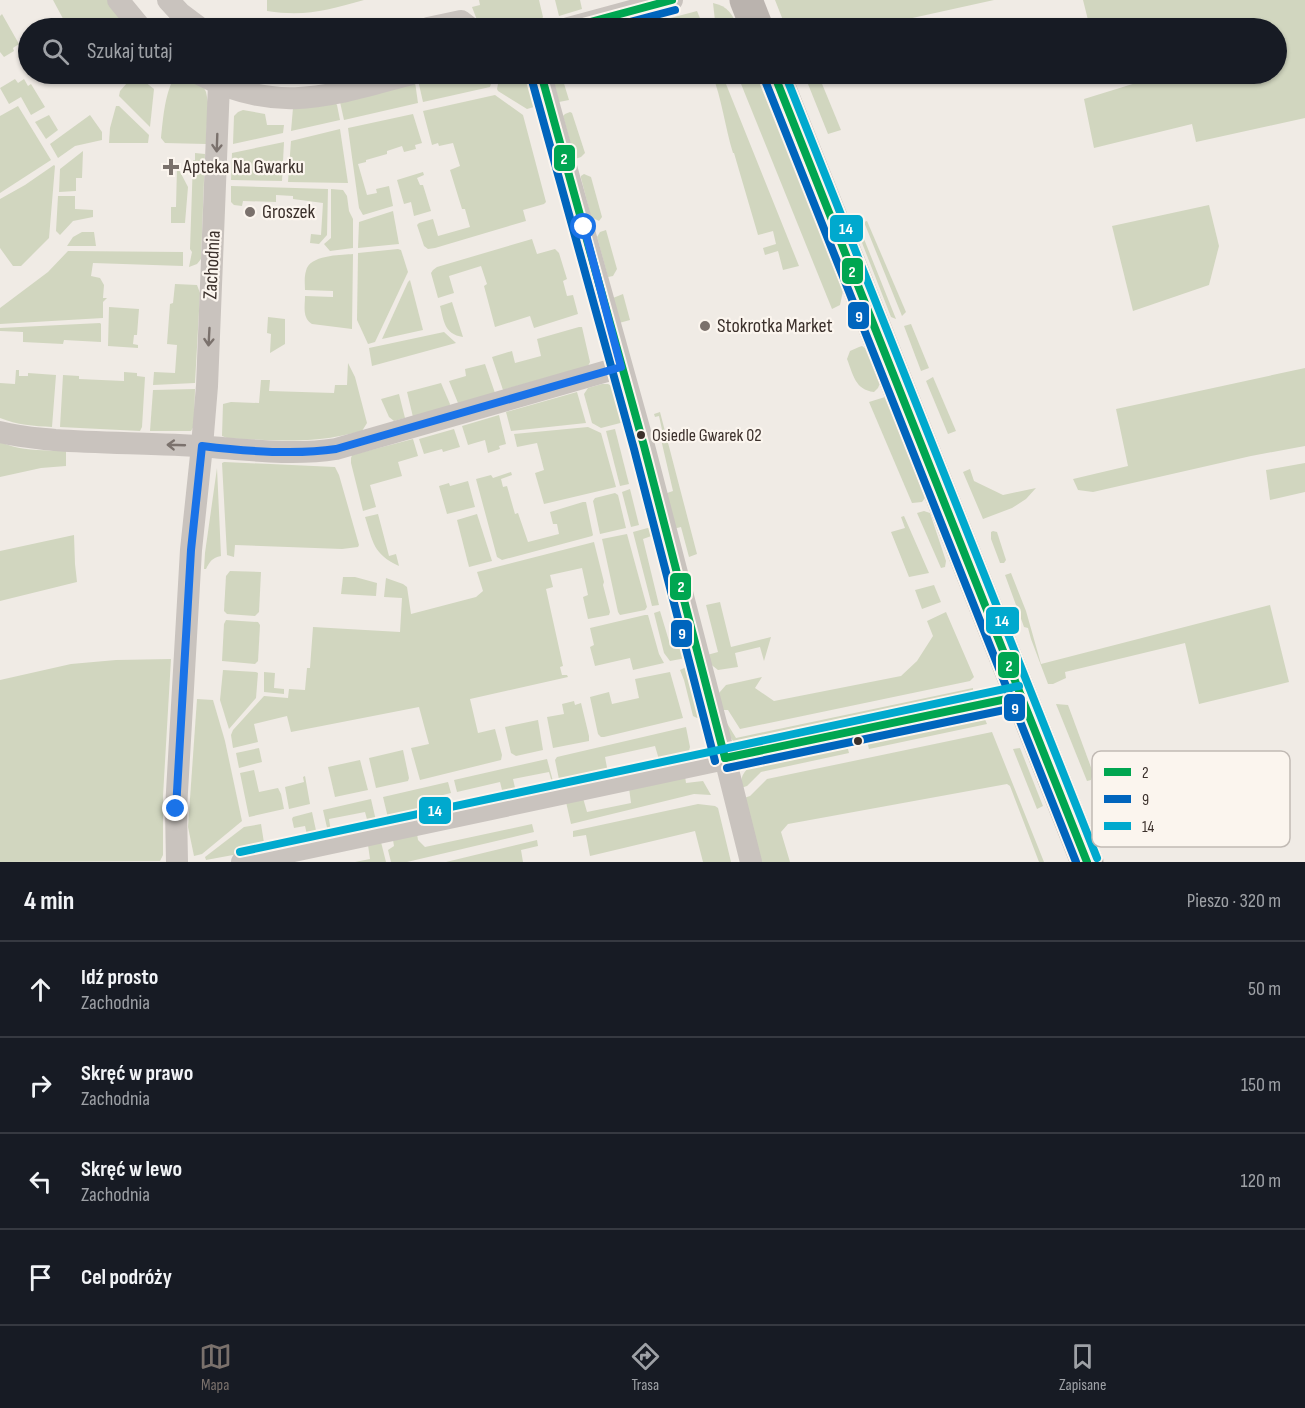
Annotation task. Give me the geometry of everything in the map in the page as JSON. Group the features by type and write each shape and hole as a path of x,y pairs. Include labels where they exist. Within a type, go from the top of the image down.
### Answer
{"main road":[{"path":"746,0 753,18"},
{"path":"778,84 1087,862"}],"street":[{"path":"118,0 133,18"},
{"path":"168,0 187,18"},
{"path":"605,18 672,0"},
{"name":"Zachodnia","path":"177,862 176,809 191,550 207,374 209,84"},
{"path":"223,84 254,95 290,99 337,93 372,84"},
{"path":"544,84 644,446 751,862"},
{"path":"0,432 21,437 76,441 273,451 320,451 336,449 621,367"},
{"path":"242,862 1021,696"}],"green space":[{"path":"53,0 107,0 122,18 63,18"},
{"path":"267,0 364,0 305,13 281,13 267,11"},
{"path":"479,0 539,0 543,17 476,18 472,7 480,5"},
{"path":"555,0 580,0 582,9 559,16"},
{"path":"775,0 994,0 912,18 782,18"},
{"path":"1083,0 1305,0 1305,118 1196,142 1192,124 1094,148 1084,99 1133,84 1287,84 1287,18 1088,18"},
{"path":"713,3 723,6 733,18 715,18"},
{"path":"697,11 700,18 671,18"},
{"path":"2,14 18,42 13,48 14,51 4,57 0,52 0,16"},
{"path":"15,79 18,84 28,86 31,84 45,107 31,115 21,97 9,104 0,88"},
{"path":"126,84 148,84 154,89 150,127 119,96"},
{"path":"171,84 202,84 208,102 206,144 165,143 161,138"},
{"path":"408,84 415,84 418,103 344,120 340,102"},
{"path":"419,84 491,84 490,87 423,102"},
{"path":"498,84 528,84 534,107 527,109 497,89"},
{"path":"554,84 564,84 569,100 559,102"},
{"path":"715,84 726,84 799,266 783,270 778,251 765,255 763,248 776,244 773,231 758,235 733,153"},
{"path":"741,84 760,84 843,291 840,305 832,309"},
{"path":"808,84 822,84 841,130 828,134"},
{"path":"495,95 523,115 546,202 523,210 526,221 428,249 424,246 417,225 419,223 433,219 438,236 470,227 450,170 460,166 453,143 432,145 423,111"},
{"path":"334,101 340,120 291,131 293,108"},
{"path":"18,106 51,160 0,193 0,116"},
{"path":"116,106 119,106 149,135 148,143 109,143 110,128"},
{"path":"243,110 265,114 267,125 284,125 283,133 233,144 234,116"},
{"path":"570,112 585,153 575,159 563,116"},
{"path":"413,114 422,143 415,145 416,149 404,152 402,146 358,164 367,195 377,193 376,189 389,186 393,206 363,215 359,208 348,128"},
{"path":"49,115 58,130 46,139 35,122"},
{"path":"90,115 102,132 102,140 75,146 58,158 50,144"},
{"path":"340,129 348,183 288,182 291,141"},
{"path":"284,142 282,181 231,180 232,153"},
{"path":"83,151 82,178 76,178 76,191 59,192 60,169"},
{"path":"195,153 205,154 201,259 197,264 189,267 192,252 190,249"},
{"path":"54,165 49,238 21,266 13,266 0,248 0,199"},
{"path":"177,166 188,187 185,223 171,223 171,207 176,207"},
{"path":"423,172 424,175 417,178 420,185 423,185 431,211 414,216 411,202 404,204 397,180"},
{"path":"584,174 591,177 602,217 599,221 591,217 581,178"},
{"path":"231,186 328,189 327,235 319,244 310,243 311,234 321,235 323,203 293,199 293,196 276,195 276,202 243,201 242,206 234,205 231,202"},
{"path":"331,189 343,190 347,196 349,211 353,219 353,248 330,251 324,244 331,238"},
{"path":"58,196 75,196 75,209 93,210 93,217 73,221 60,235 56,231"},
{"path":"1209,205 1219,246 1209,285 1133,311 1112,226"},
{"path":"393,211 399,244 358,248 359,222"},
{"path":"867,221 906,312 902,316 864,222"},
{"path":"858,224 896,319 891,317 857,230"},
{"path":"606,230 617,269 613,276 608,277 597,237 600,232"},
{"path":"82,232 94,232 96,246 67,246 73,237"},
{"path":"532,239 537,254 555,249 559,253 567,279 563,281 567,296 573,295 578,314 534,328 530,316 495,327 484,286 487,284 481,266 449,276 454,293 438,298 431,273 437,267"},
{"path":"401,250 408,272 375,342 368,344 357,320 358,253"},
{"path":"68,251 183,252 183,266 93,263 91,276 100,278 104,285 103,298 107,298 103,302 103,318 0,324 0,308 48,272"},
{"path":"353,254 352,329 312,324 305,315 305,296 333,297 333,291 305,290 308,266 326,257"},
{"path":"410,280 423,330 382,339 408,282"},
{"path":"175,284 197,285 200,293 195,383 153,385 154,372 175,373 177,345 167,344 170,304 173,303"},
{"path":"623,294 630,320 619,323 613,298"},
{"path":"452,302 463,337 448,330 444,322 440,306"},
{"path":"109,307 139,309 137,335 134,335 133,344 138,345 138,348 108,346"},
{"path":"268,317 285,319 285,344 270,353 271,334 267,333"},
{"path":"100,323 101,342 64,340 63,344 23,342 23,332 0,331 0,328"},
{"path":"911,324 929,368 921,371 904,326"},
{"path":"582,327 590,362 588,366 503,390 492,357 512,351 515,363 541,356 537,339"},
{"path":"444,332 456,343 372,366 369,348"},
{"path":"862,346 865,348 880,383 874,392 859,385 847,359 850,351"},
{"path":"348,363 355,377 367,423 362,431 330,438 297,440 239,439 222,436 223,404 259,403 261,380 270,380 269,391 334,393 335,385 347,385"},
{"path":"485,364 495,393 458,403 449,381 466,376 465,369"},
{"path":"1305,368 1305,446 1093,492 1078,490 1073,479 1128,466 1116,409"},
{"path":"16,370 19,370 19,376 28,376 28,373 56,375 52,427 19,424 0,418 0,383 15,384"},
{"path":"124,372 137,373 137,376 145,377 140,431 60,427 63,375 79,376 79,379 124,381"},
{"path":"933,377 956,431 948,434 926,381"},
{"path":"441,383 450,404 449,407 413,417 407,392"},
{"path":"608,384 619,390 628,421 601,428 592,423 584,394 588,388"},
{"path":"195,389 194,426 191,431 150,431 153,390"},
{"path":"577,392 586,423 511,431 506,412"},
{"path":"399,394 405,418 394,421 389,417 381,399"},
{"path":"885,397 925,498 922,502 912,503 869,402"},
{"path":"660,412 697,554 689,557 681,527 673,529 664,494 673,491 660,435 663,434 659,416 655,417 654,414"},
{"path":"499,415 506,444 488,453 485,440 468,445 462,426"},
{"path":"588,427 601,433 616,487 544,504 535,473 544,470 537,443 517,447 514,434"},
{"path":"454,429 460,447 424,454 419,439"},
{"path":"615,429 629,484 620,486 606,431"},
{"path":"413,439 418,456 398,462 402,476 370,485 376,507 363,511 351,463 352,455"},
{"path":"0,442 24,449 66,450 66,466 41,468 0,477"},
{"path":"222,463 335,467 358,547 342,549 235,545 234,557 227,555"},
{"path":"1305,463 1305,492 1270,500 1266,470"},
{"path":"217,468 221,556 213,559 204,569 205,553"},
{"path":"970,469 974,481 1003,495 1036,488 1026,499 1012,508 983,519 963,472"},
{"path":"511,472 512,475 501,479 503,487 507,486 515,514 518,513 528,542 559,534 557,524 553,524 550,512 583,502 586,502 593,535 502,560 497,557 476,479 491,475 493,478"},
{"path":"468,481 475,507 447,514 439,486 449,483 450,486"},
{"path":"630,489 639,525 631,527 622,492"},
{"path":"615,493 618,495 626,528 600,534 593,501 595,498"},
{"path":"924,511 930,513 946,561 945,567 941,568 917,513"},
{"path":"378,514 389,556 396,554 399,566 384,557 372,540 365,517"},
{"path":"477,514 492,561 469,567 457,520"},
{"path":"904,516 929,573 909,577 891,532 905,528 901,517"},
{"path":"655,526 657,534 643,539 659,605 652,606 633,532"},
{"path":"993,531 997,532 1006,560 1004,563 1000,563 991,539"},
{"path":"627,534 647,607 645,610 620,615 602,539"},
{"path":"74,535 77,582 0,601 0,551"},
{"path":"594,542 609,615 588,619 583,597 588,595 582,568 550,575 553,587 546,589 563,666 560,667 562,675 568,677 470,699 478,733 495,729 502,755 501,760 420,780 411,748 429,744 419,707 291,732 287,716 254,724 258,742 233,748 231,735 233,730 264,696 288,698 289,689 305,690 307,668 310,668 313,627 400,632 402,598 384,597 386,578 407,587 411,614 476,597 483,591 477,572"},
{"path":"230,571 261,572 259,612 255,616 227,614 224,611 226,576"},
{"path":"1011,573 1026,611 1041,664 1270,605 1289,682 1199,704 1185,643 1065,672 1066,678 1048,684 1028,628 1024,627 1005,575"},
{"path":"343,577 355,577 377,583 376,596 341,594"},
{"path":"934,585 941,602 922,609 915,590"},
{"path":"720,602 731,647 771,637 764,661 760,647 735,653 738,667 718,670 709,663 707,655 718,652 706,605"},
{"path":"660,611 669,641 683,638 686,658 670,661 664,653 654,613"},
{"path":"946,612 974,677 970,681 740,729 728,710 722,710 719,693 726,685 762,677 755,688 774,701 901,676 917,661 933,636 927,621"},
{"path":"648,615 659,654 664,663 633,670 630,658 595,666 590,647 594,645 590,628"},
{"path":"226,620 258,622 260,625 258,661 255,664 222,661"},
{"path":"171,659 163,796 163,855 160,861 0,862 0,680 71,664"},
{"path":"686,667 691,670 703,715 697,718 693,716 680,670"},
{"path":"223,670 258,673 256,698 229,729 220,700"},
{"path":"264,672 275,673 274,688 284,689 284,694 264,692"},
{"path":"670,672 683,718 604,737 598,734 590,697 609,692 612,704 639,698 635,679"},
{"path":"973,688 969,696 957,700 742,745 734,742 725,720 736,738"},
{"path":"197,699 213,700 225,741 242,821 202,854 194,856 188,827"},
{"path":"574,701 575,705 581,703 589,741 553,748 547,717 564,714 562,704"},
{"path":"1056,704 1068,705 1092,770 1091,780 1087,781"},
{"path":"979,716 984,717 987,724 869,749 867,741"},
{"path":"538,720 543,750 516,756 511,753 505,727"},
{"path":"686,727 690,747 688,754 680,756 680,759 660,763 655,746 605,757 608,773 560,784 555,760 557,757"},
{"path":"992,732 1044,862 1039,862 1010,786 1007,784 788,824 781,832 790,862 760,862 744,798 750,796 767,779"},
{"path":"847,745 849,753 761,772 747,786 741,788 743,774 754,764"},
{"path":"259,748 262,762 239,768 236,753"},
{"path":"1020,748 1043,806 1037,809 1013,749"},
{"path":"403,750 408,781 376,788 369,758"},
{"path":"547,759 553,786 549,772 513,779 516,792 513,795 503,794 500,782 457,792 454,780"},
{"path":"360,760 368,790 335,797 328,767"},
{"path":"254,770 259,792 278,788 284,809 249,817 240,773"},
{"path":"305,776 310,804 289,809 285,787 304,782 303,777"},
{"path":"685,776 686,783 703,781 711,795 694,794 571,824 566,802 583,798 587,812 631,803 629,788"},
{"path":"448,782 451,793 443,795 446,808 389,822 383,797"},
{"path":"371,799 377,825 368,823 365,812 329,819 331,832 328,832 323,810"},
{"path":"698,804 718,808 731,862 703,862 695,831 590,856 586,835 573,837 573,831"},
{"path":"312,812 317,835 308,839 305,826 294,828 292,819"},
{"path":"261,824 265,849 206,860 205,857 244,827"},
{"path":"532,824 534,832 407,862 391,862 388,850 394,846 393,840 417,834 418,840 425,847"},
{"path":"537,840 538,846 521,850 523,862 446,862"},
{"path":"381,842 386,862 355,862 370,859 368,845"}],"transit line":[{"name":"2","path":"605,18 672,0"},
{"name":"9","path":"645,18 675,10"},
{"name":"9","path":"533,84 634,449 715,761"},
{"name":"2","path":"544,84 644,446 725,758"},
{"name":"9","path":"766,84 1076,862"},
{"name":"2","path":"778,84 1087,862"},
{"name":"14","path":"789,84 1092,845"},
{"name":"14","path":"240,852 1019,686"},
{"name":"2","path":"725,758 1021,696"},
{"name":"9","path":"727,768 1023,706"},
{"name":"14","path":"1093,847 1097,858"}],"place":[{"name":"Apteka Na Gwarku","path":"171,167"},
{"name":"Groszek","path":"250,212"},
{"name":"Stokrotka Market","path":"705,326"},
{"name":"Osiedle Gwarek 02","path":"641,435"}],"route":[{"path":"176,809 191,550 202,446 273,451 336,449 621,367 584,227"}]}
